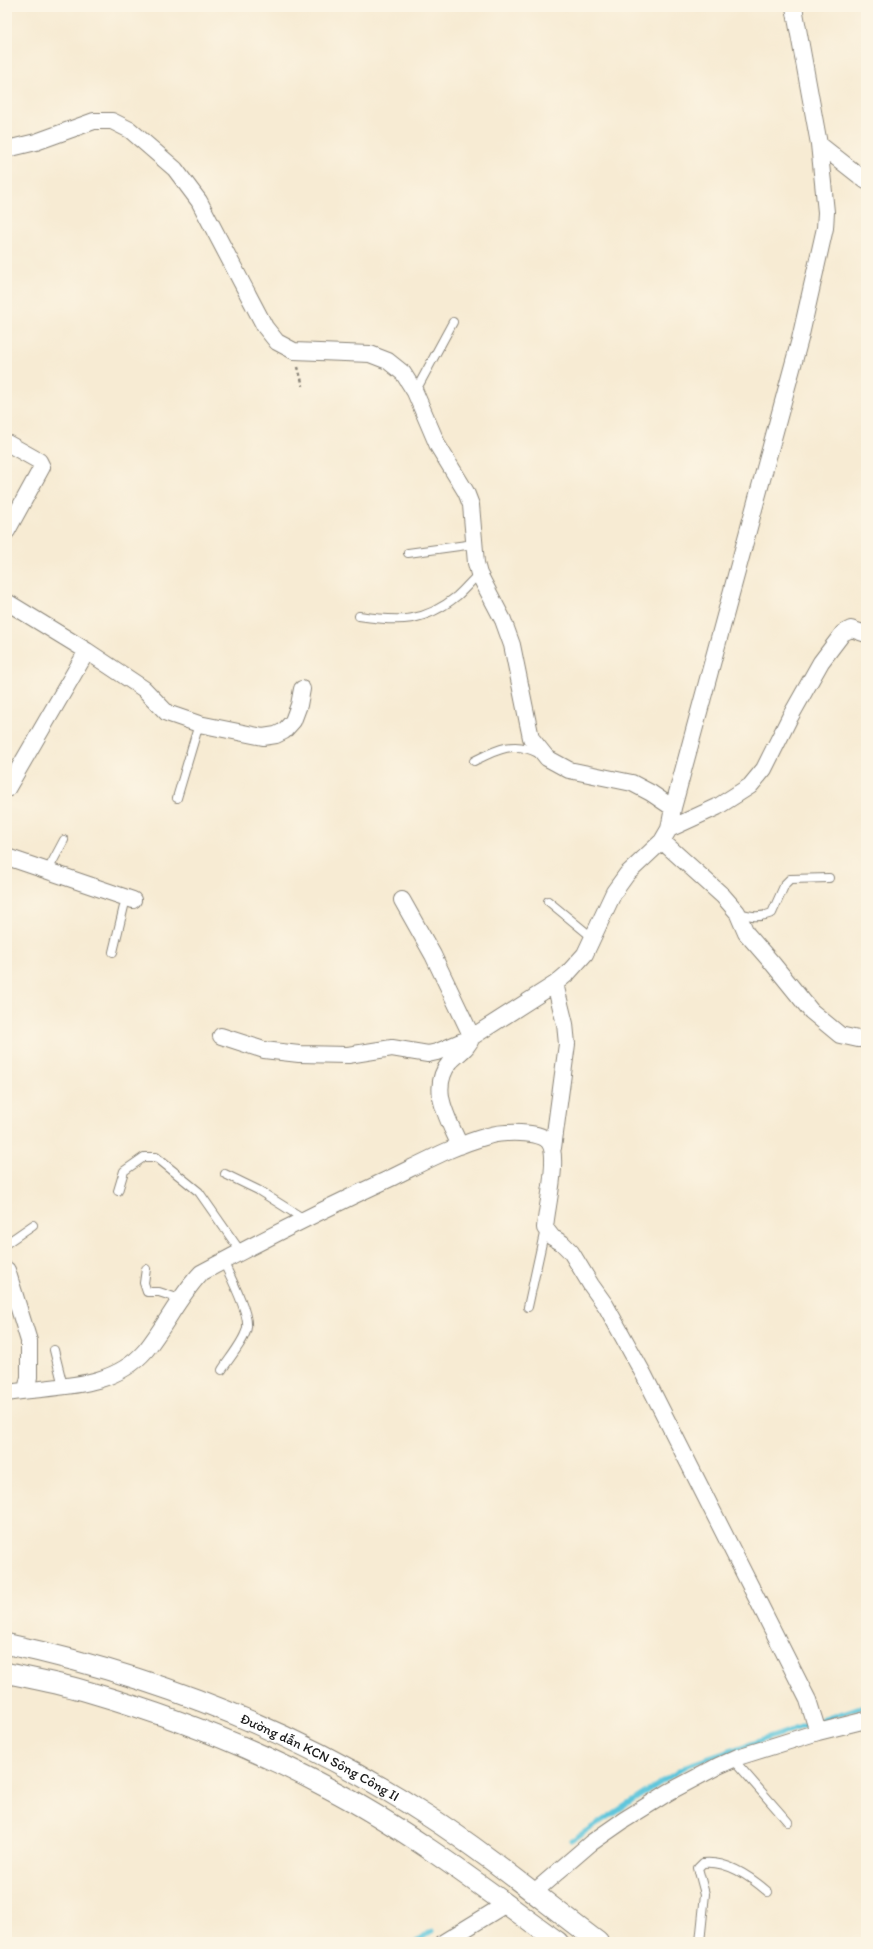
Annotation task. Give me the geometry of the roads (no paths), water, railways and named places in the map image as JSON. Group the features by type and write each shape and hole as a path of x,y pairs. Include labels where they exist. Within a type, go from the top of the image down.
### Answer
{"street":[{"path":"666,835 798,347 825,228 826,212 819,144 794,7"},
{"path":"7,149 36,142 94,121 112,121 130,130 175,169 199,201 265,327 277,342 294,351 370,354 388,361 403,373 415,392 438,446 466,492 471,505 474,544 480,574 503,620 512,645 531,738 547,758 569,770 632,783 651,792 673,808"},
{"path":"819,144 866,181"},
{"path":"7,443 39,461 42,467 7,530"},
{"path":"7,602 87,651 144,689 167,713 199,724 263,737 276,734 284,731 293,721 299,705 302,689"},
{"path":"221,1036 264,1050 299,1054 348,1055 392,1048 428,1054 437,1052 472,1037 555,984 585,954 614,892 627,874 666,835 717,807 750,786 764,769 790,717 821,662 843,633 851,629 866,634"},
{"path":"7,788 87,651"},
{"path":"666,835 737,912 749,938 773,964 811,1011 840,1036 863,1036"},
{"path":"7,857 129,899"},
{"path":"402,900 433,955 472,1037 469,1044 450,1063 440,1086 441,1104 460,1146"},
{"path":"555,984 565,1024 567,1044 553,1148 554,1166 545,1228 552,1238 562,1243 572,1252 614,1320 644,1374 808,1700 817,1729"},
{"path":"7,1393 88,1384 112,1376 131,1364 145,1350 188,1287 201,1273 304,1219 460,1146 488,1136 507,1132 537,1136 549,1140 553,1148"},
{"path":"7,1270 29,1341 29,1377 26,1390"},
{"name":"Đường dẫn KCN Sông Công II","path":"7,1644 96,1666 179,1692 244,1719 337,1762 428,1816 598,1942"},
{"name":"Đường dẫn KCN Sông Công II","path":"7,1672 87,1691 171,1718 234,1742 329,1788 410,1837 558,1942"},
{"path":"171,1718 179,1692"},
{"path":"533,1893 591,1843 624,1820 693,1779 733,1759 817,1729 866,1720"},
{"path":"444,1942 506,1904"}],"lane":[{"path":"415,392 453,322"},
{"path":"408,553 474,544"},
{"path":"358,616 407,620 430,614 458,595 480,574"},
{"path":"177,798 199,724"},
{"path":"474,761 492,752 521,746 547,758"},
{"path":"48,872 64,840"},
{"path":"737,912 748,916 766,915 772,913 785,884 790,879 829,878"},
{"path":"114,952 129,899"},
{"path":"548,901 593,938"},
{"path":"118,1191 124,1171 144,1157 156,1157 199,1192 241,1252"},
{"path":"225,1174 258,1190 304,1219"},
{"path":"7,1243 33,1225"},
{"path":"528,1306 545,1228"},
{"path":"222,1370 243,1337 247,1327 243,1306 223,1261"},
{"path":"146,1268 144,1283 147,1292 159,1292 180,1300"},
{"path":"54,1350 63,1386"},
{"path":"733,1759 788,1822"},
{"path":"700,1942 705,1894 698,1868 703,1863 720,1863 753,1879 768,1892"}],"waterway":[{"path":"572,1840 688,1765 866,1705"},
{"path":"416,1942 432,1931"}]}
